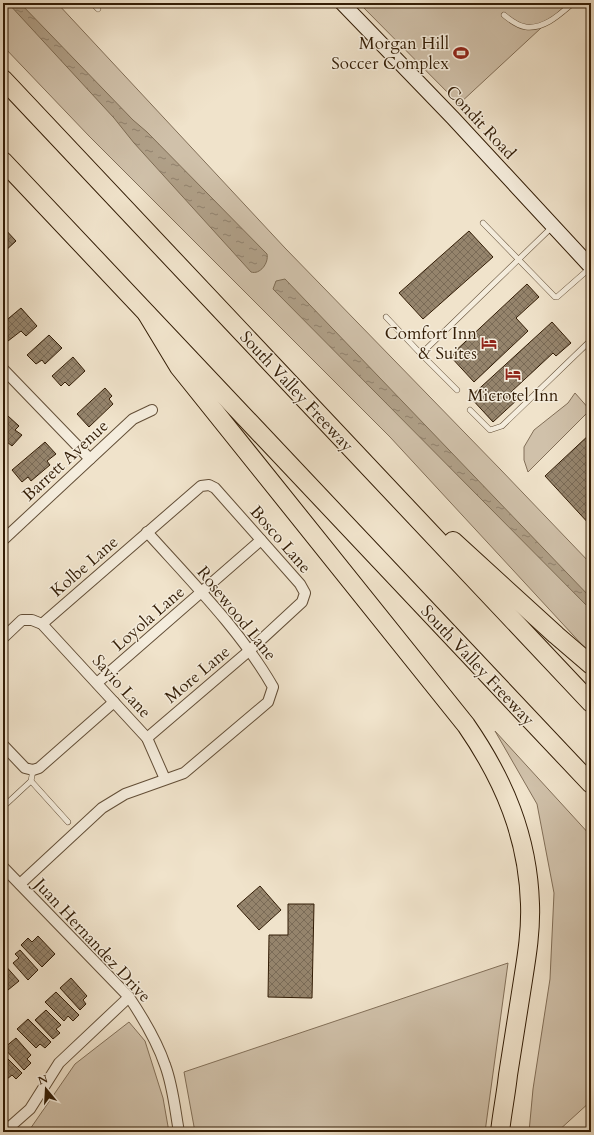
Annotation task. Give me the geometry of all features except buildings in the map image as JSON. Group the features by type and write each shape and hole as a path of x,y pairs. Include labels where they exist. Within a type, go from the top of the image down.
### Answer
{"highway":[{"name":"South Valley Freeway","path":"3,79 591,703"},
{"name":"South Valley Freeway","path":"3,161 591,784"},
{"path":"147,314 179,367 466,725 488,759 506,794 523,847 529,884 530,905 528,943 500,1132"},
{"path":"341,438 556,635 591,665"}],"street":[{"name":"Condit Road","path":"342,3 453,118 591,267"},
{"path":"3,369 90,459"},
{"name":"Barrett Avenue","path":"3,540 133,419 152,410"},
{"name":"Kolbe Lane","path":"42,624 201,486 209,485"},
{"name":"Bosco Lane","path":"209,485 215,488 300,584 305,593 302,602 250,650"},
{"name":"Rosewood Lane","path":"20,884 102,808 125,794 184,773 268,702 273,687 250,650 201,592 147,532"},
{"name":"Loyola Lane","path":"98,683 261,540"},
{"path":"3,638 22,620 32,620 42,624"},
{"name":"Savio Lane","path":"42,624 98,683 147,738 165,779"},
{"name":"More Lane","path":"147,738 250,650"},
{"path":"3,745 32,776 39,768 114,702"},
{"name":"Juan Hernandez Drive","path":"3,867 129,997 144,1019 166,1066 179,1132"},
{"path":"4,1132 30,1109 59,1063 129,997"}],"lane":[{"path":"92,3 98,9"},
{"path":"504,15 514,22 526,27 540,26 555,19 573,3"},
{"path":"483,223 555,297 557,297 591,267"},
{"path":"421,354 553,227"},
{"path":"386,317 457,390"},
{"path":"470,410 490,430 502,426 591,340"},
{"path":"3,807 32,776 68,822"}],"shaded area":[{"path":"3,3 57,3 285,248 591,564 591,652 585,648 390,437 89,136 3,46"},
{"name":"Morgan Hill Soccer Complex","path":"359,3 568,3 459,104"},
{"path":"575,393 590,410 528,472 524,460 524,447 534,430 568,403"},
{"path":"495,731 591,836 591,1101 557,1132 529,1132 533,1089 550,979 554,893 537,804"},
{"path":"508,963 485,1132 195,1132 184,1072"},
{"path":"129,1022 145,1041 163,1098 169,1132 28,1132 75,1064"}],"water":[{"path":"8,3 20,3 133,120 147,132 267,254 267,261 261,270 258,272 251,272 134,143 114,118"},
{"path":"285,279 591,598 591,610 273,289 276,281"}],"place":[{"name":"Morgan Hill Soccer Complex","path":"461,53"},
{"name":"Comfort Inn & Suites","path":"489,343"},
{"name":"Microtel Inn","path":"513,374"}]}
